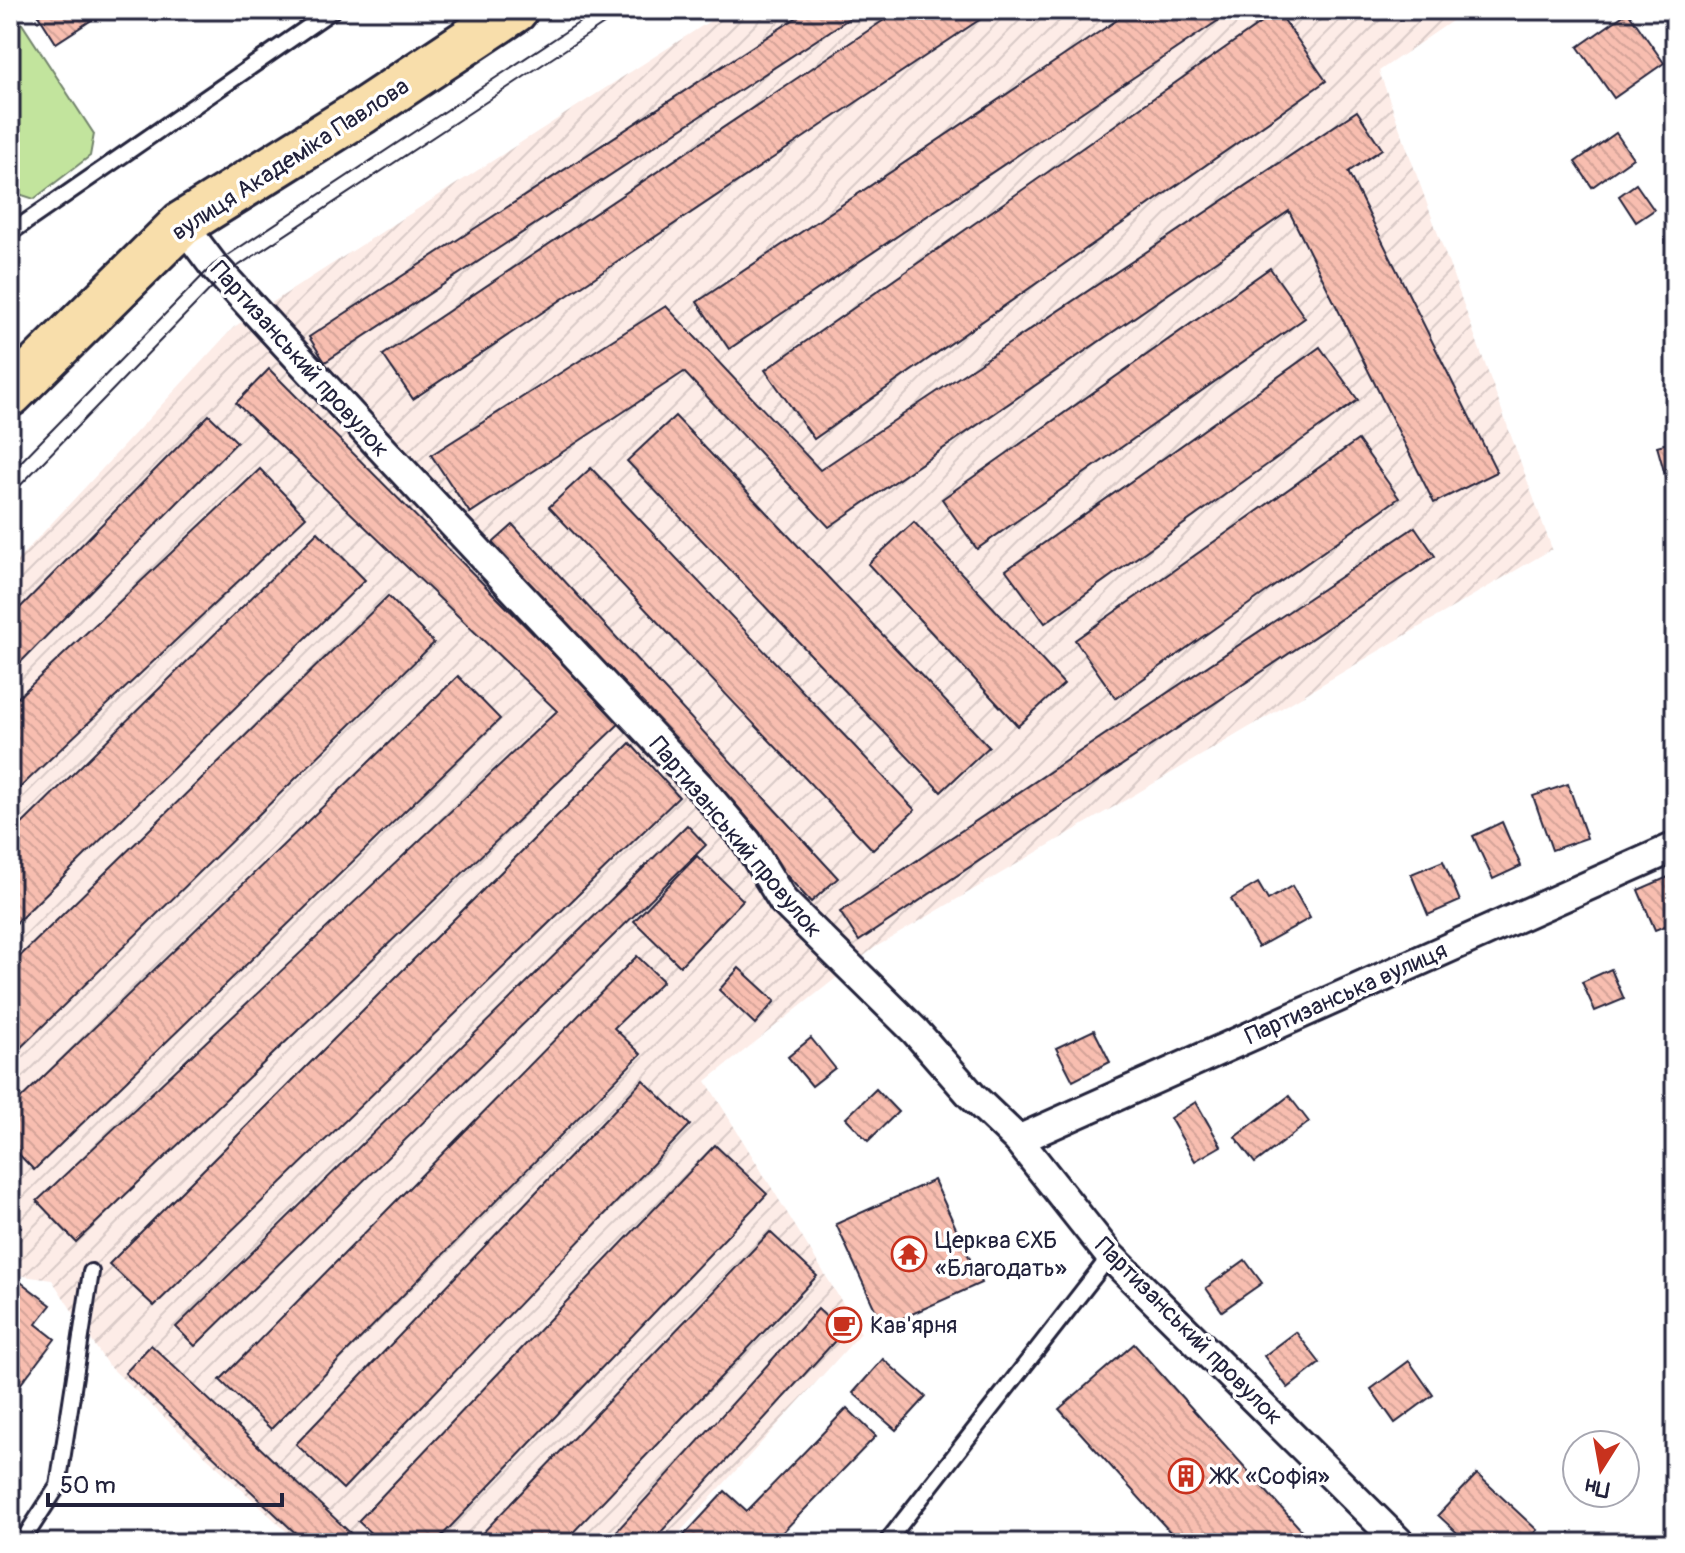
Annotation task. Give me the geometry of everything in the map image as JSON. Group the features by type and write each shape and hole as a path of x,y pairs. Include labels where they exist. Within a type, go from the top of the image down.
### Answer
{"main road":[{"name":"вулиця Академіка Павлова","path":"10,394 182,224 363,111 515,10"}],"street":[{"name":"Партизанський провулок","path":"182,224 213,265 320,382 700,787 747,842 783,901 916,1032 972,1096 1018,1140 1110,1256 1400,1543"},
{"name":"Партизанська вулиця","path":"1018,1140 1675,847"}],"lane":[{"path":"10,233 333,10"},
{"path":"886,1543 1110,1256"},
{"path":"21,1543 58,1486 91,1272"}],"shaded area":[{"path":"727,10 1468,10 1379,71 1552,549 874,948 706,1081 861,1333 670,1543 299,1543 107,1364 52,1280 10,1274 10,568 234,327"}],"green space":[{"path":"10,10 13,10 94,134 90,156 34,199 10,191"}],"building":[{"path":"35,10 107,10 56,43"},
{"path":"808,10 862,10 325,362 309,337"},
{"path":"899,10 994,10 413,399 383,355"},
{"path":"1132,10 1234,10 729,349 697,302"},
{"path":"1278,11 1326,81 814,439 765,370"},
{"path":"1628,12 1664,63 1614,98 1578,47"},
{"path":"1357,111 1382,149 1348,172 1497,472 1434,503 1289,211 829,527 684,372 470,513 431,455 666,306 820,470"},
{"path":"1616,133 1633,158 1592,187 1575,162"},
{"path":"1636,184 1654,210 1636,222 1619,196"},
{"path":"1270,268 1305,318 977,549 942,499"},
{"path":"1320,347 1358,400 1045,623 1006,570"},
{"path":"269,369 621,722 76,1242 37,1201 557,711 236,403"},
{"path":"209,415 237,442 10,673 10,618"},
{"path":"675,416 989,747 941,792 627,461"},
{"path":"1358,440 1399,498 1116,698 1075,640"},
{"path":"1675,441 1675,480 1667,482 1657,446"},
{"path":"591,468 915,810 873,850 549,507"},
{"path":"260,469 306,517 10,797 10,705"},
{"path":"914,522 1064,684 1018,726 868,564"},
{"path":"513,525 838,878 811,902 486,549"},
{"path":"1415,527 1435,556 859,941 840,912"},
{"path":"318,532 365,580 10,929 10,836"},
{"path":"388,596 434,643 10,1058 10,966"},
{"path":"458,676 500,719 34,1170 10,1145 10,1109"},
{"path":"630,743 679,797 154,1306 109,1264"},
{"path":"1568,784 1587,838 1552,850 1533,796"},
{"path":"1502,822 1521,866 1493,879 1473,836"},
{"path":"687,825 706,845 195,1346 176,1327"},
{"path":"697,856 743,900 680,966 634,921"},
{"path":"1443,861 1460,901 1428,915 1411,874"},
{"path":"1675,874 1675,922 1655,930 1638,890"},
{"path":"1258,883 1268,900 1292,886 1310,918 1258,947 1231,899"},
{"path":"637,956 663,981 614,1028 641,1054 271,1429 220,1380"},
{"path":"739,968 775,1001 755,1024 719,990"},
{"path":"1611,969 1624,999 1595,1011 1582,982"},
{"path":"1094,1030 1110,1062 1073,1081 1056,1048"},
{"path":"811,1038 835,1068 812,1086 788,1057"},
{"path":"643,1080 690,1125 343,1489 296,1444"},
{"path":"876,1089 898,1112 868,1141 846,1118"},
{"path":"1289,1096 1309,1122 1255,1163 1235,1137"},
{"path":"1196,1102 1221,1146 1195,1161 1170,1118"},
{"path":"715,1145 767,1194 435,1543 381,1543 358,1521"},
{"name":"Церква ЄХБ «Благодать»","path":"934,1180 981,1283 883,1327 836,1224"},
{"path":"10,1216 21,1227 10,1238"},
{"path":"770,1232 817,1276 563,1543 473,1543"},
{"path":"1245,1260 1262,1283 1222,1311 1206,1288"},
{"path":"18,1280 51,1305 36,1324 55,1339 10,1398 10,1291"},
{"path":"818,1309 843,1332 651,1543 606,1543"},
{"path":"1296,1332 1320,1363 1288,1388 1264,1356"},
{"name":"ЖК «Софія»","path":"1134,1344 1313,1543 1180,1543 1059,1409"},
{"path":"151,1345 361,1543 306,1543 125,1373"},
{"path":"883,1359 926,1397 896,1430 853,1393"},
{"path":"1409,1361 1433,1395 1395,1423 1371,1389"},
{"path":"847,1408 876,1436 775,1543 677,1543 725,1491 747,1511"},
{"path":"1477,1474 1537,1530 1524,1543 1468,1543 1438,1515"}],"tram line":[{"path":"10,473 213,265 598,10"},
{"path":"10,496 223,276 625,10"}],"place":[{"name":"Церква ЄХБ «Благодать»","path":"909,1254"},
{"name":"Кав'ярня","path":"844,1325"},
{"name":"ЖК «Софія»","path":"1186,1476"}]}
